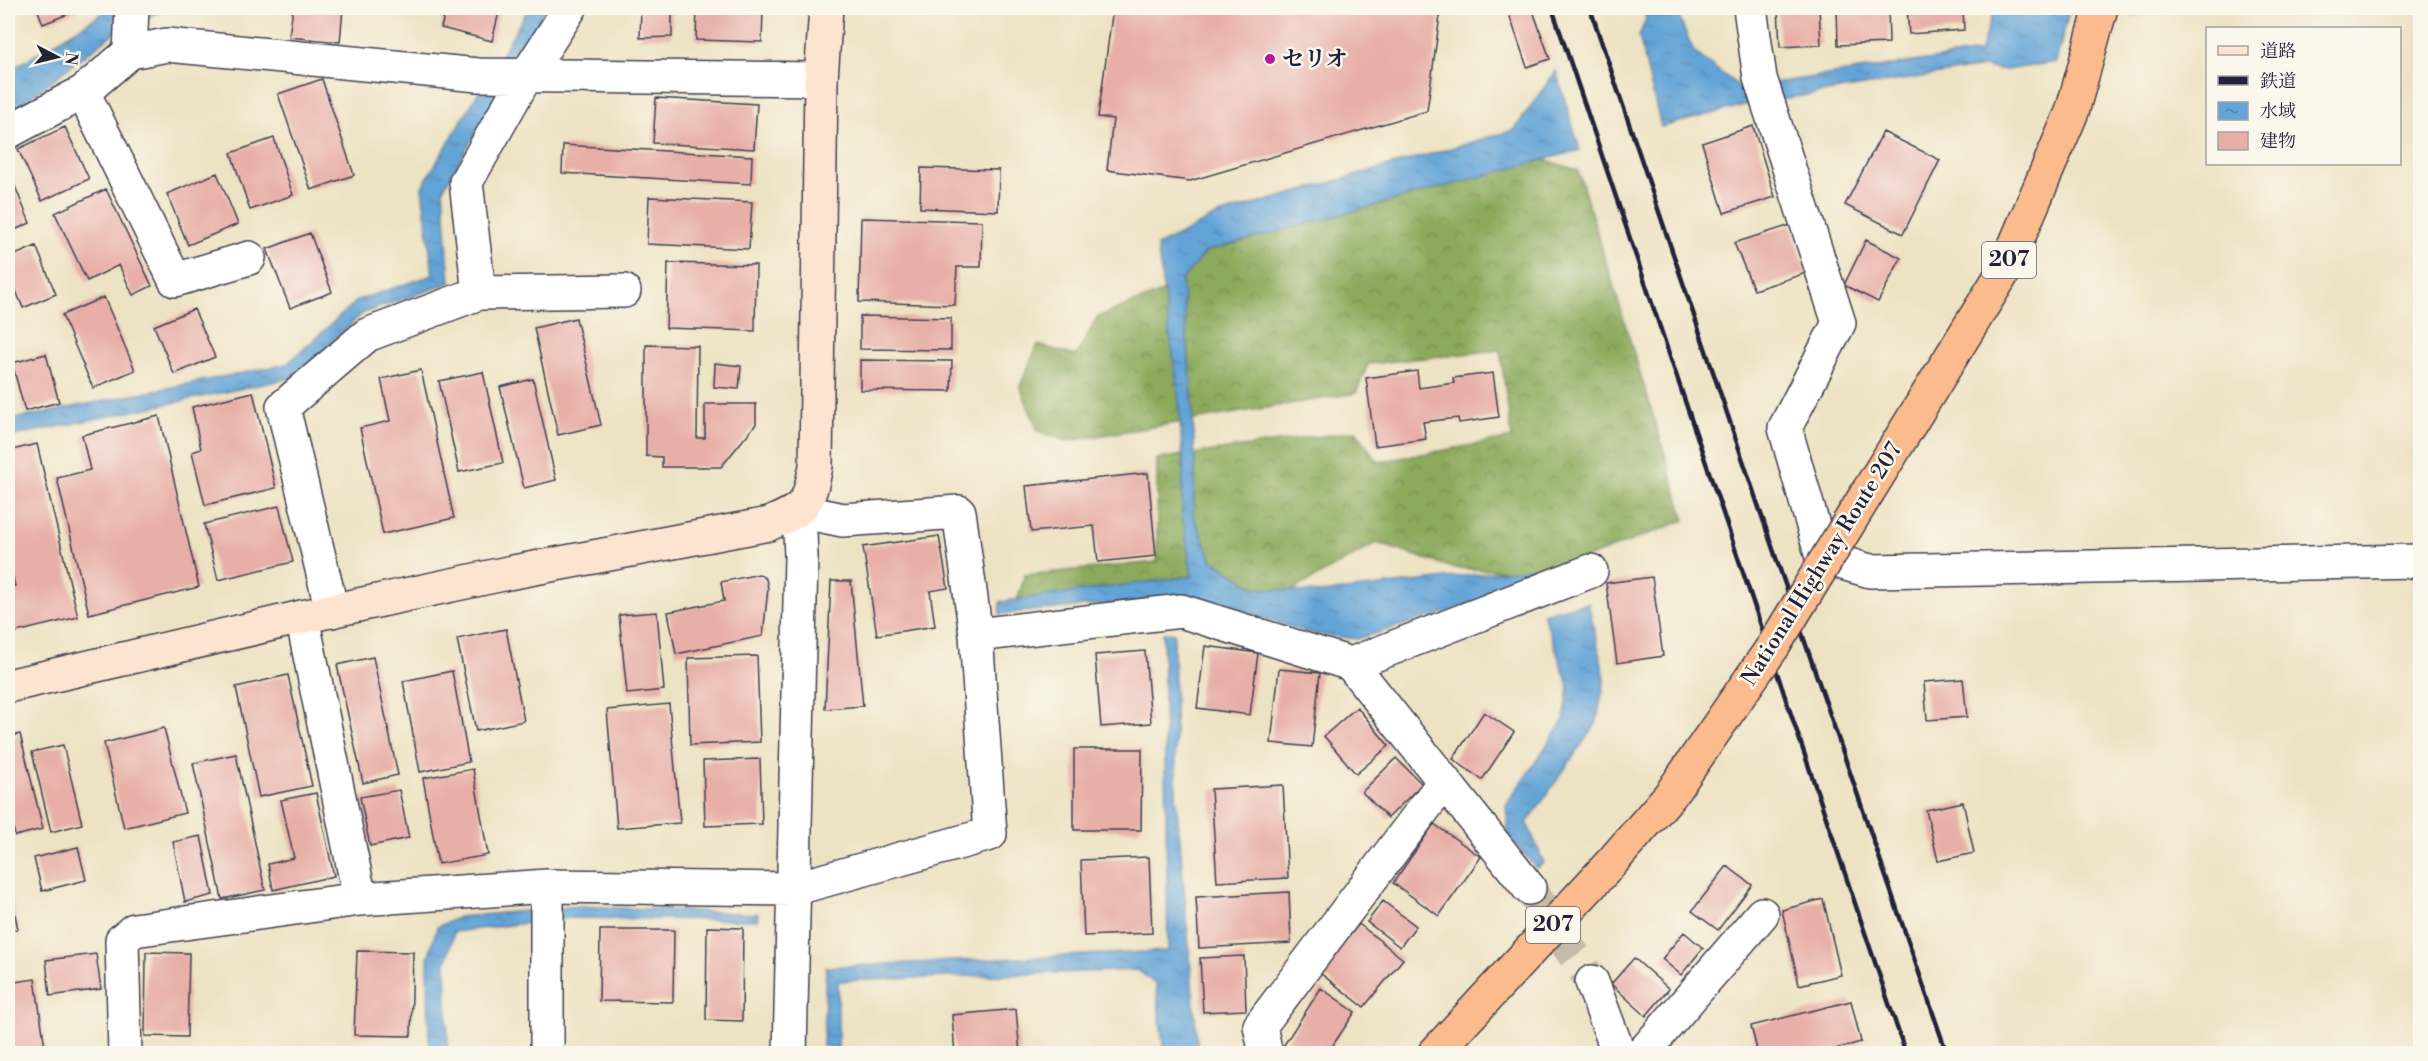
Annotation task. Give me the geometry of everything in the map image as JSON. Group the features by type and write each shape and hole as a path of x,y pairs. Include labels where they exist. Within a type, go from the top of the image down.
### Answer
{"highway":[{"name":"National Highway Route 207","path":"1434,1053 1611,863 1671,794 1774,645 2004,271 2072,112 2101,8"}],"street":[{"path":"129,52 132,8"},
{"path":"479,293 466,182 526,76 570,8"},
{"path":"8,686 317,614 507,573 769,524 799,511 812,491 816,466 821,80 826,8"},
{"path":"1750,8 1760,78 1839,323 1785,428 1822,557 1870,570 2421,561"},
{"path":"8,132 82,92 129,52 166,45 478,75 821,80"},
{"path":"82,92 175,280 249,258"},
{"path":"360,899 283,406 367,335 479,293 624,291"},
{"path":"125,1053 122,940 134,930 360,899 547,886 793,889 990,834 976,634 959,512 843,520 799,511"},
{"path":"790,1053 801,556 799,511"},
{"path":"1350,664 1591,571"},
{"path":"976,634 1181,611 1350,664 1528,888"},
{"path":"1266,1053 1260,1026 1444,782"},
{"path":"547,886 547,1053"},
{"path":"1642,1053 1762,914"},
{"path":"1592,982 1619,1053"}],"green space":[{"path":"1534,157 1578,170 1685,520 1548,573 1453,568 1377,543 1275,600 1015,607 1025,575 1157,562 1157,459 1356,431 1378,462 1512,438 1500,350 1368,364 1356,393 1067,441 1038,431 1020,386 1038,345 1076,356 1097,317 1175,287 1204,237"}],"water":[{"path":"111,8 168,8 117,31 8,114 8,72"},
{"path":"529,8 548,8 443,189 450,283 363,313 292,378 8,437 8,420 287,364 358,300 433,275 422,187"},
{"path":"1642,8 1675,8 1694,52 1741,88 1980,52 1995,8 2070,8 2056,62 2006,70 1983,67 1745,105 1661,127 1639,36 1646,19"},
{"path":"2134,8 2201,8 2132,15"},
{"path":"1556,71 1580,150 1207,251 1182,279 1192,394 1195,467 1193,515 1212,560 1255,588 1321,593 1564,564 1572,574 1357,639 1314,634 1218,606 1173,598 1000,614 1000,602 1192,576 1182,514 1183,463 1178,390 1157,246 1218,215 1514,130"},
{"path":"1588,603 1605,678 1596,724 1527,823 1544,863 1536,868 1508,835 1506,805 1564,720 1569,687 1543,613"},
{"path":"1163,633 1174,633 1176,795 1198,1053 1164,1053 1156,985 1138,970 838,981 838,1048 823,1046 826,967 1168,951"},
{"path":"581,906 758,914 757,920 566,918 454,932 446,963 448,1053 429,1053 428,958 437,927 459,917"}],"building":[{"path":"37,8 83,8 43,24"},
{"path":"293,8 343,8 340,42 289,37"},
{"path":"446,8 500,8 492,41 441,28"},
{"path":"641,8 672,8 672,37 640,38"},
{"path":"697,8 763,8 762,42 696,40"},
{"name":"セリオ","path":"1113,8 1441,8 1427,111 1190,181 1107,170 1113,119 1098,117"},
{"path":"1507,8 1532,8 1550,59 1527,67"},
{"path":"1778,8 1819,8 1821,45 1780,47"},
{"path":"1837,8 1888,8 1889,43 1838,45"},
{"path":"1907,8 1963,8 1964,30 1909,34"},
{"path":"322,79 354,175 311,190 278,94"},
{"path":"656,98 757,104 754,149 653,143"},
{"path":"1753,126 1775,197 1724,213 1702,143"},
{"path":"65,127 89,179 42,201 18,149"},
{"path":"1883,132 1940,160 1903,234 1845,205"},
{"path":"274,138 293,195 250,210 231,153"},
{"path":"563,145 752,156 751,184 562,173"},
{"path":"921,168 999,170 998,211 920,208"},
{"path":"8,169 30,223 8,233"},
{"path":"217,173 238,224 188,245 167,194"},
{"path":"106,189 152,286 133,295 119,265 87,281 55,213"},
{"path":"649,197 752,202 749,249 647,244"},
{"path":"861,218 982,221 981,267 957,267 955,305 859,302"},
{"path":"1791,225 1806,273 1754,290 1734,243"},
{"path":"310,233 332,292 290,308 267,249"},
{"path":"1866,240 1901,258 1878,302 1844,285"},
{"path":"36,246 56,294 23,308 8,271 8,258"},
{"path":"668,263 756,265 755,331 666,328"},
{"path":"104,297 135,370 93,388 62,315"},
{"path":"194,309 215,357 174,374 154,326"},
{"path":"860,316 951,318 951,350 860,349"},
{"path":"576,318 601,425 558,435 534,328"},
{"path":"646,345 698,346 697,438 705,438 705,404 756,404 756,424 721,467 662,467 662,457 646,456"},
{"path":"46,354 59,402 25,411 12,363"},
{"path":"860,360 952,361 951,391 860,390"},
{"path":"715,363 741,366 739,389 714,387"},
{"path":"421,370 454,518 383,534 360,428 390,421 381,379"},
{"path":"1417,371 1419,388 1454,383 1453,378 1493,373 1499,417 1459,423 1458,418 1423,422 1426,439 1375,446 1366,378"},
{"path":"483,372 503,463 459,472 439,381"},
{"path":"533,379 556,480 524,488 500,387"},
{"path":"253,392 276,488 205,505 192,452 201,449 192,407"},
{"path":"159,416 199,587 89,614 57,478 90,470 82,435"},
{"path":"37,444 78,617 8,634 8,588 15,586 8,557 8,451"},
{"path":"1148,473 1156,556 1098,562 1094,526 1031,532 1026,486"},
{"path":"279,506 293,562 218,580 204,524"},
{"path":"939,536 948,588 930,591 935,626 877,635 863,547"},
{"path":"759,574 766,579 768,588 763,636 676,654 668,612 724,601 721,582"},
{"path":"1652,577 1663,656 1617,663 1606,583"},
{"path":"831,581 851,581 863,706 825,709"},
{"path":"657,612 664,690 627,694 619,615"},
{"path":"506,629 524,721 476,731 457,639"},
{"path":"1205,646 1258,653 1250,715 1197,708"},
{"path":"1145,651 1151,723 1101,727 1095,655"},
{"path":"757,656 760,742 690,745 688,658"},
{"path":"373,657 398,775 363,783 337,665"},
{"path":"1279,669 1320,673 1312,747 1271,743"},
{"path":"452,671 469,762 420,772 403,681"},
{"path":"288,675 312,786 259,797 236,687"},
{"path":"1963,679 1967,717 1927,720 1924,682"},
{"path":"669,704 680,823 617,828 607,710"},
{"path":"1357,707 1389,746 1356,774 1324,736"},
{"path":"1484,712 1514,732 1482,780 1453,759"},
{"path":"164,728 185,813 124,828 104,743"},
{"path":"20,734 43,829 15,836 8,804 8,737"},
{"path":"63,745 82,824 51,832 32,752"},
{"path":"1074,749 1142,749 1141,830 1074,830"},
{"path":"236,754 265,890 222,899 193,763"},
{"path":"1396,758 1422,784 1388,818 1362,792"},
{"path":"760,759 762,824 705,826 703,761"},
{"path":"473,769 488,855 438,864 423,778"},
{"path":"1283,785 1288,878 1217,882 1211,789"},
{"path":"399,790 409,838 370,846 360,797"},
{"path":"316,793 334,876 273,890 268,864 294,858 281,800"},
{"path":"1963,802 1974,853 1938,861 1926,810"},
{"path":"1434,824 1481,857 1439,916 1393,883"},
{"path":"201,836 213,895 185,902 173,842"},
{"path":"78,847 86,880 42,891 34,858"},
{"path":"8,855 12,875 8,876"},
{"path":"1149,857 1152,933 1084,936 1081,860"},
{"path":"1727,866 1752,885 1718,930 1692,911"},
{"path":"8,881 18,929 8,931"},
{"path":"1289,892 1291,943 1199,948 1196,897"},
{"path":"1823,899 1841,975 1799,985 1782,910"},
{"path":"1383,901 1416,926 1400,947 1367,922"},
{"path":"1359,924 1403,959 1364,1007 1320,973"},
{"path":"707,927 743,928 742,1021 706,1020"},
{"path":"600,930 674,930 673,1002 599,1001"},
{"path":"1684,932 1703,948 1681,975 1662,959"},
{"path":"357,951 413,952 411,1036 354,1035"},
{"path":"146,952 189,953 187,1037 145,1036"},
{"path":"96,954 101,989 50,996 46,960"},
{"path":"1244,956 1246,1010 1203,1012 1200,958"},
{"path":"1634,958 1669,989 1646,1016 1611,984"},
{"path":"35,979 46,1054 8,1054 8,983"},
{"path":"1321,988 1355,1012 1327,1054 1283,1054 1280,1051"},
{"path":"1851,1001 1861,1042 1817,1054 1758,1054 1751,1026"},
{"path":"1016,1009 1020,1054 955,1054 952,1015"},
{"path":"1717,1048 1719,1054 1703,1054 1703,1053"}],"tunnel":[{"path":"1529,888 1592,982"}],"railway":[{"path":"1552,8 1906,1054"},
{"path":"1590,8 1947,1054"}],"place":[{"name":"セリオ","path":"1270,59"}]}
